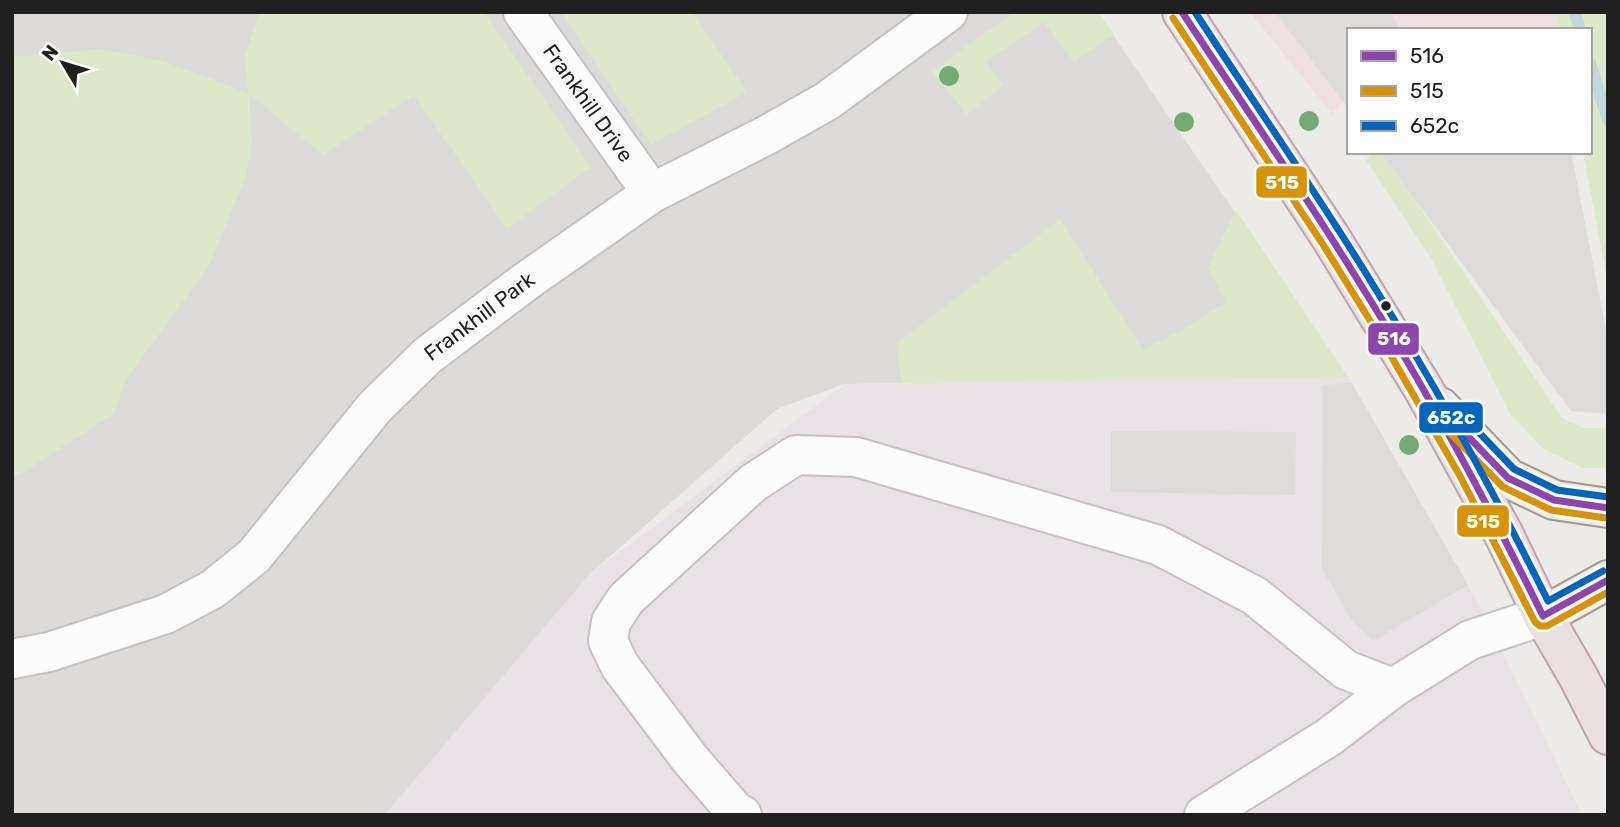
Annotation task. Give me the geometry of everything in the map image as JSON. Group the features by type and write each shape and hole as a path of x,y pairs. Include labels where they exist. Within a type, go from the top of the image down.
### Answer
{"highway":[{"path":"1182,12 1331,237 1424,390 1504,535 1543,616 1608,735"}],"main road":[{"path":"1424,390 1508,478 1554,500 1608,508"},
{"path":"1543,616 1608,580"}],"street":[{"name":"Frankhill Drive","path":"523,12 652,193"},
{"name":"Frankhill Park","path":"12,659 49,652 166,614 213,589 254,556 375,407 427,356 525,282 652,193 765,136 827,101 948,12"},
{"path":"742,815 735,811 691,759 620,666 608,642 611,622 626,599 753,483 796,455 856,457 1158,545 1255,596 1346,670 1393,688"},
{"path":"1204,815 1329,737 1393,688 1470,640 1543,616"}],"shaded area":[{"path":"12,12 1097,12 1348,377 844,384 777,409 590,574 385,815 12,815"},
{"path":"1250,12 1556,12 1559,28 1347,28 1347,97 1332,114"},
{"path":"1275,12 1390,12 1400,28 1347,28 1347,107"},
{"path":"1381,154 1571,154 1608,340 1608,414 1571,411"},
{"path":"1348,377 1479,604 1582,815 385,815 590,574 845,384"},
{"path":"1352,383 1468,585 1373,641 1353,622 1322,569 1323,385"},
{"path":"1111,431 1296,432 1295,495 1111,492"}],"green space":[{"path":"259,12 484,12 591,167 507,229 414,95 323,155 249,94 252,145 245,179 208,268 126,379 114,413 24,472 12,476 12,57 103,49 163,61 248,93 245,56"},
{"path":"561,12 692,12 747,92 651,145"},
{"path":"1014,12 1098,12 1114,34 1074,62 1044,22 986,62 1003,85 967,115 932,71"},
{"path":"1556,12 1608,12 1608,284 1583,154 1592,154 1592,28 1559,28"},
{"path":"1371,154 1381,154 1562,418 1584,428 1608,428 1608,468 1583,468 1545,450 1511,415 1432,260 1366,160"},
{"path":"1236,210 1348,377 901,383 896,344 1060,219 1143,350 1181,331 1226,302 1208,268"}],"waterway":[{"path":"1575,12 1579,28"},
{"path":"1592,69 1608,120"}],"transit line":[{"name":"516","path":"1182,12 1316,214 1409,364 1456,447 1543,616 1608,580"},
{"name":"652c","path":"1195,12 1325,209 1415,355 1462,436 1548,601 1603,571"},
{"name":"515","path":"1173,18 1322,243 1379,335 1460,476 1535,622 1540,626 1547,626 1608,592"},
{"name":"652c","path":"1466,419 1514,469 1557,490 1608,497"},
{"name":"516","path":"1458,426 1508,478 1554,500 1608,508"},
{"name":"515","path":"1450,433 1503,487 1551,510 1606,518"}]}
